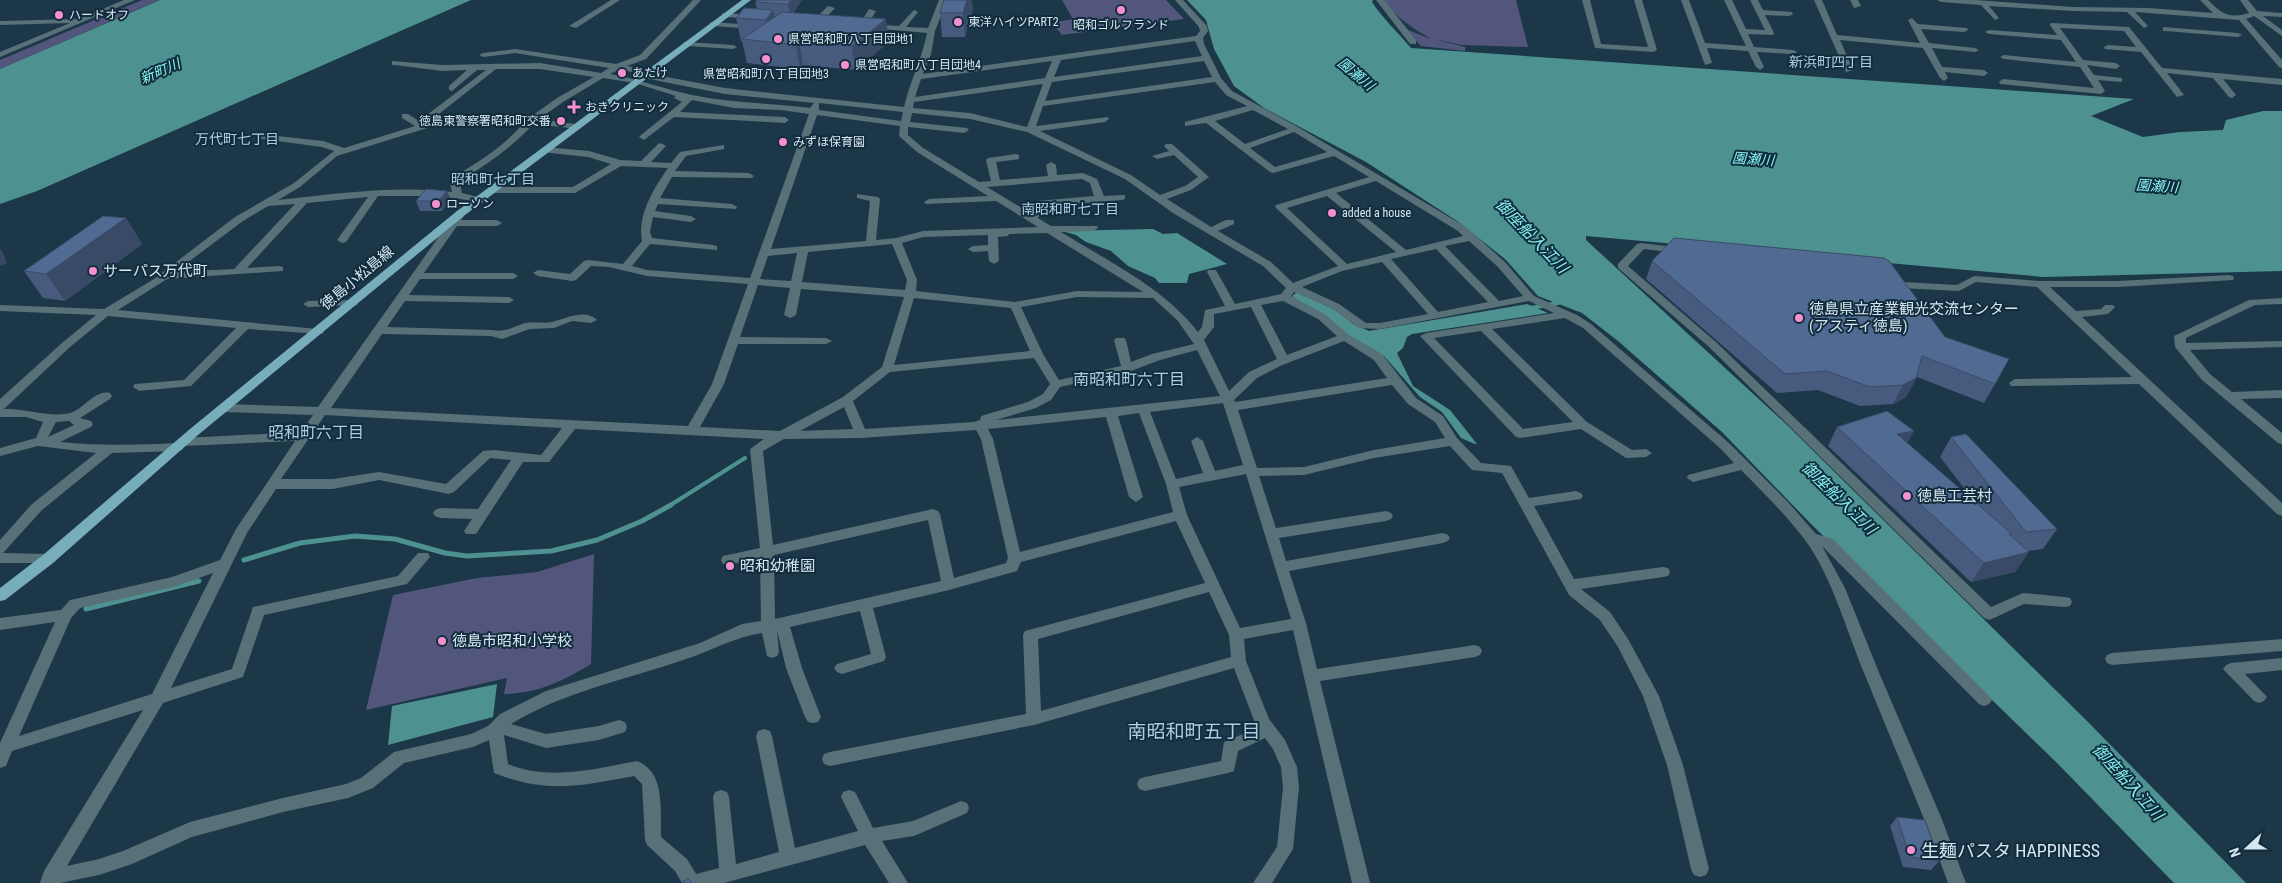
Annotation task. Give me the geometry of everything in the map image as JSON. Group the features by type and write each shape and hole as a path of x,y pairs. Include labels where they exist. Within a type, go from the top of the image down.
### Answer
{"main road":[{"name":"徳島小松島線","path":"0,596 48,559 224,408 479,200 747,0"}],"street":[{"path":"1,54 131,0"},
{"path":"573,26 616,0"},
{"path":"457,194 455,184 459,178 517,138 531,121 602,75 643,57 697,0"},
{"path":"943,0 931,31 927,54 909,105 902,131 904,136 909,142 1156,295 1182,318 1199,343 1229,403 1252,470 1299,623 1361,883"},
{"path":"918,77 1199,38 1204,31 1203,26 1179,0"},
{"path":"1380,0 1413,42"},
{"path":"1586,0 1598,46 1653,50 1638,0"},
{"path":"1685,0 1708,63"},
{"path":"1728,0 1760,67"},
{"path":"1743,31 1770,33 1754,0"},
{"path":"1818,0 1849,70"},
{"path":"1941,0 2073,9 2149,10 2241,18 2256,13 2282,15"},
{"path":"2050,0 2055,7"},
{"path":"2157,0 2178,22"},
{"path":"2149,10 2165,25 2167,32 2233,35 2204,0"},
{"path":"2244,0 2256,13 2282,34"},
{"path":"1963,2 1971,12"},
{"path":"1983,2 1995,18"},
{"path":"817,22 831,8"},
{"path":"2073,9 2086,25"},
{"path":"863,25 872,11"},
{"path":"2130,11 2144,26"},
{"path":"901,28 914,12"},
{"path":"1759,12 1789,14"},
{"path":"726,15 762,18"},
{"path":"2241,18 2279,56 2282,65"},
{"path":"0,23 86,19"},
{"path":"808,21 826,23"},
{"path":"1944,78 1914,23 1964,30"},
{"path":"714,24 760,28"},
{"path":"854,25 931,31"},
{"path":"2003,82 2102,91 2054,25 2086,25 2126,29 2180,96"},
{"path":"1989,32 2064,38"},
{"path":"1834,37 1975,50"},
{"path":"1199,38 1217,79 1229,92 1295,129 1462,229 1501,264 1532,299 1564,313 1587,326 1708,431 1783,505 1811,538 1838,588 1872,675 1933,817 1957,883"},
{"path":"687,44 733,47"},
{"path":"1702,45 1793,52"},
{"path":"2108,47 2144,50"},
{"path":"483,55 515,51 617,67 725,91 818,100 909,105 970,116 1030,130 1110,167 1266,264 1286,284 1288,292 1345,337 1378,357 1412,401 1439,419 1453,441 1477,467 1506,469 1570,585 1574,591 1604,616 1623,643 1651,696 1675,765 1700,869"},
{"path":"540,66 553,58"},
{"path":"909,105 1048,80 1208,58"},
{"path":"2004,58 2116,66"},
{"path":"1030,130 1057,59"},
{"path":"395,63 459,68 540,66 602,75 688,101 644,137"},
{"path":"452,88 476,67"},
{"path":"448,77 459,68"},
{"path":"420,125 494,68"},
{"path":"1939,69 1984,73"},
{"path":"2160,70 2282,82"},
{"path":"2215,75 2232,95"},
{"path":"2092,77 2119,80"},
{"path":"1041,104 1217,79"},
{"path":"633,84 734,105 781,107 910,125 964,130"},
{"path":"692,430 718,384 818,100"},
{"path":"1188,124 1254,107"},
{"path":"777,130 794,110"},
{"path":"672,114 785,120"},
{"path":"405,116 420,125"},
{"path":"0,406 60,350 106,312 164,276 239,219 267,204 304,180 334,154 420,125 449,118 531,121 575,127"},
{"path":"1030,130 1105,119"},
{"path":"1208,120 1273,170 1335,153"},
{"path":"1245,147 1295,129"},
{"path":"262,136 323,144 344,151"},
{"path":"644,164 661,146"},
{"path":"647,241 644,233 649,213 671,170 683,154 721,147"},
{"path":"1157,156 1173,149 1204,177 1188,188 1159,199"},
{"path":"545,150 589,154 619,163 644,164 671,170 748,176"},
{"path":"996,184 991,160 1016,157"},
{"path":"493,190 575,190 619,163"},
{"path":"1051,166 1053,178"},
{"path":"979,185 1083,176 1094,181 1100,199"},
{"path":"1346,267 1280,207 1377,178"},
{"path":"267,204 376,193 408,192 457,194 479,200"},
{"path":"342,240 376,193"},
{"path":"1329,193 1405,254"},
{"path":"860,196 875,199 871,243"},
{"path":"1033,218 1040,203 1122,197"},
{"path":"929,202 1000,198"},
{"path":"237,272 305,200"},
{"path":"655,202 732,207"},
{"path":"649,213 691,219"},
{"path":"48,880 159,697 241,532 272,484 458,218 498,223"},
{"path":"1212,230 1230,222"},
{"path":"764,253 896,241 923,234 1093,228"},
{"path":"994,261 994,234 1052,230"},
{"path":"973,425 1047,397 1056,384 1127,368 1199,343 1208,327 1209,312 1254,303 1288,292 1346,267 1471,237"},
{"path":"647,241 713,248"},
{"path":"626,267 647,241"},
{"path":"887,369 910,294 912,280 896,241"},
{"path":"1439,246 1497,305"},
{"path":"1688,251 1641,246 1622,266 1713,345 1990,614 2023,598 2065,602"},
{"path":"973,249 994,248"},
{"path":"790,315 803,250"},
{"path":"1385,259 1435,315"},
{"path":"538,273 572,278 588,263 609,264 647,273 796,284 1015,305 1077,294 1156,295"},
{"path":"722,280 729,268"},
{"path":"164,276 279,270"},
{"path":"1212,272 1231,308"},
{"path":"417,276 514,276"},
{"path":"1885,276 1900,285 1959,288 1974,279 2040,284 2118,284 2229,278"},
{"path":"2040,284 2282,511"},
{"path":"1288,292 1335,306 1366,327 1532,299"},
{"path":"401,298 509,300"},
{"path":"2281,302 2253,302 2180,336 2181,347 2206,377 2282,440"},
{"path":"308,304 353,303"},
{"path":"1254,303 1284,361"},
{"path":"1015,305 1030,334 1037,354 1056,384"},
{"path":"2073,315 2104,312 2109,307"},
{"path":"0,308 106,312 318,332"},
{"path":"1564,313 1426,336 1520,434 1583,425"},
{"path":"378,330 492,333 502,336 528,326 554,325 571,318 591,320"},
{"path":"139,387 187,383 245,325"},
{"path":"1484,327 1583,425 1600,434 1630,455 1646,453"},
{"path":"1229,403 1253,375 1345,337"},
{"path":"733,340 826,341"},
{"path":"1120,340 1127,368"},
{"path":"2181,347 2282,344"},
{"path":"772,652 775,624 756,449 847,400 887,369 1037,354"},
{"path":"2016,383 2142,380"},
{"path":"224,408 324,410 571,425 692,430 728,434 861,434 1229,403 1395,381"},
{"path":"2229,396 2282,394"},
{"path":"0,413 21,412 45,418 73,417 106,396"},
{"path":"847,400 861,434"},
{"path":"1143,409 1172,484 1180,516 1236,635 1239,661 1262,722 1280,745 1290,767 1291,787 1285,849 1262,883"},
{"path":"1111,412 1136,497"},
{"path":"0,452 44,442 87,424 76,422 73,417"},
{"path":"44,442 42,435 50,421 45,418"},
{"path":"272,484 333,484 379,476 449,489 487,454 506,454 520,458 545,460 571,425"},
{"path":"48,880 100,867 126,858 190,830 282,805 348,791 367,783 400,757 466,742 496,728 506,719 551,695 663,662 705,647 742,630 949,585 1012,567 1016,558 987,439 973,425"},
{"path":"44,442 62,448 109,449 305,436"},
{"path":"1197,440 1211,476"},
{"path":"1172,484 1252,470 1304,471 1374,454 1453,441"},
{"path":"0,549 37,507 109,449"},
{"path":"471,531 520,458"},
{"path":"1693,478 1743,465"},
{"path":"1524,503 1576,496"},
{"path":"440,513 482,514"},
{"path":"728,560 934,514 949,585"},
{"path":"1016,558 1180,516"},
{"path":"1271,534 1386,516"},
{"path":"1281,567 1443,538"},
{"path":"1811,538 1828,543 1984,700"},
{"path":"8,746 238,673 258,611 402,580 423,557"},
{"path":"0,558 48,559"},
{"path":"0,761 45,656 65,615 75,604 174,582 227,563"},
{"path":"1570,585 1663,572"},
{"path":"1034,719 1030,635 1213,586"},
{"path":"842,668 878,657 865,604"},
{"path":"0,624 65,615"},
{"path":"1236,635 1299,623"},
{"path":"775,624 813,717"},
{"path":"2112,660 2282,645"},
{"path":"1311,676 1475,651"},
{"path":"830,759 1034,719 1239,661"},
{"path":"2259,696 2231,669 2282,664"},
{"path":"496,728 546,741 599,733 620,727"},
{"path":"496,728 500,768 517,776 564,780 637,768 650,782 653,840 681,865 693,883 869,836 914,828 961,808"},
{"path":"1145,784 1228,766 1230,747 1268,730"},
{"path":"764,736 789,858"},
{"path":"721,796 728,874"},
{"path":"849,796 869,836 899,883"}],"shaded area":[{"path":"142,0 159,0 0,69 0,60"},
{"name":"昭和ゴルフランド","path":"1062,0 1166,0 1184,19 1062,35 1052,23 1073,19"},
{"path":"1382,0 1516,0 1528,47 1462,45 1433,39 1465,47 1465,51 1421,46 1403,27 1404,25 1408,30 1431,39 1405,22"},
{"path":"594,554 591,664 560,681 539,689 504,694 507,678 366,710 393,595 477,578 537,572"}],"water":[{"name":"新町川","path":"160,0 471,0 37,191 0,204 0,69"},
{"path":"1187,0 1373,0 1372,2 1381,14 1411,48 2134,99 2091,116 2143,137 2180,132 2223,130 2226,120 2263,111 2282,111 2282,271 2044,277 1586,236 1586,240 1785,423 2087,721 2246,883 2174,883 2057,763 1812,525 1722,432 1618,341 1582,313 1538,296 1505,259 1457,221 1366,162 1264,108 1234,86 1214,49 1206,20"},
{"path":"1153,229 1163,234 1177,233 1227,264 1189,274 1187,283 1159,283 1155,278 1128,266 1111,251 1086,242 1076,235 1062,231"},
{"path":"1297,292 1337,311 1353,324 1369,331 1527,304 1548,313 1412,334 1407,337 1403,348 1397,353 1413,386 1450,410 1477,444 1475,444 1461,438 1442,412 1420,397 1384,356 1346,335 1292,296"},
{"path":"497,684 493,717 388,745 392,706"}],"building":[{"path":"757,0 791,0 788,4 755,2"},
{"path":"944,0 967,0 963,13 940,13"},
{"path":"744,8 773,10 766,20 736,18"},
{"path":"782,12 886,19 852,46 799,41 796,45 742,39"},
{"path":"426,189 447,191 438,201 416,201"},
{"path":"103,216 126,218 46,274 24,271"},
{"name":"徳島県立産業観光交流センター (アスティ徳島)","path":"1674,238 1884,258 1889,261 1945,337 2009,359 1995,384 1922,356 1916,378 1903,385 1870,387 1827,371 1785,374 1652,261"},
{"path":"1887,411 1914,431 1897,434 2012,534 2009,534 2029,552 1984,563 1837,427"},
{"path":"1966,434 2057,529 2026,532 1951,437"},
{"path":"1897,817 1925,820 1939,861 1910,857"},
{"path":"688,878 692,883 681,883"}],"waterway":[{"path":"1531,308 1558,303"},
{"path":"669,506 745,458"},
{"path":"244,560 300,543 355,536 395,539 445,553 467,556 551,551 597,540 642,521 671,505"},
{"path":"86,609 199,581"}],"place":[{"name":"昭和ゴルフランド","path":"1121,10"},
{"name":"ハードオフ","path":"59,15"},
{"name":"東洋ハイツPART2","path":"958,22"},
{"name":"県営昭和町八丁目団地1","path":"778,39"},
{"name":"県営昭和町八丁目団地3","path":"766,59"},
{"name":"県営昭和町八丁目団地4","path":"845,65"},
{"name":"あたけ","path":"622,73"},
{"name":"おきクリニック","path":"574,107"},
{"name":"徳島東警察署昭和町交番","path":"561,121"},
{"name":"みずほ保育園","path":"783,142"},
{"name":"ローソン","path":"436,204"},
{"name":"added a house","path":"1332,213"},
{"name":"サーパス万代町","path":"93,271"},
{"name":"徳島県立産業観光交流センター (アスティ徳島)","path":"1799,318"},
{"name":"徳島工芸村","path":"1907,496"},
{"name":"昭和幼稚園","path":"730,566"},
{"name":"徳島市昭和小学校","path":"442,641"},
{"name":"生麺パスタ HAPPINESS","path":"1911,850"}],"district":[{"name":"新浜町四丁目","path":"1831,62"},
{"name":"万代町七丁目","path":"237,139"},
{"name":"昭和町七丁目","path":"493,179"},
{"name":"南昭和町七丁目","path":"1070,209"},
{"name":"南昭和町六丁目","path":"1129,379"},
{"name":"昭和町六丁目","path":"316,432"},
{"name":"南昭和町五丁目","path":"1194,731"}],"water label":[{"name":"園瀬川","path":"1356,74"},
{"name":"園瀬川","path":"1753,159"},
{"name":"園瀬川","path":"2157,186"},
{"name":"御座船入江川","path":"1532,236"},
{"name":"御座船入江川","path":"1839,498"},
{"name":"御座船入江川","path":"2128,782"}]}
